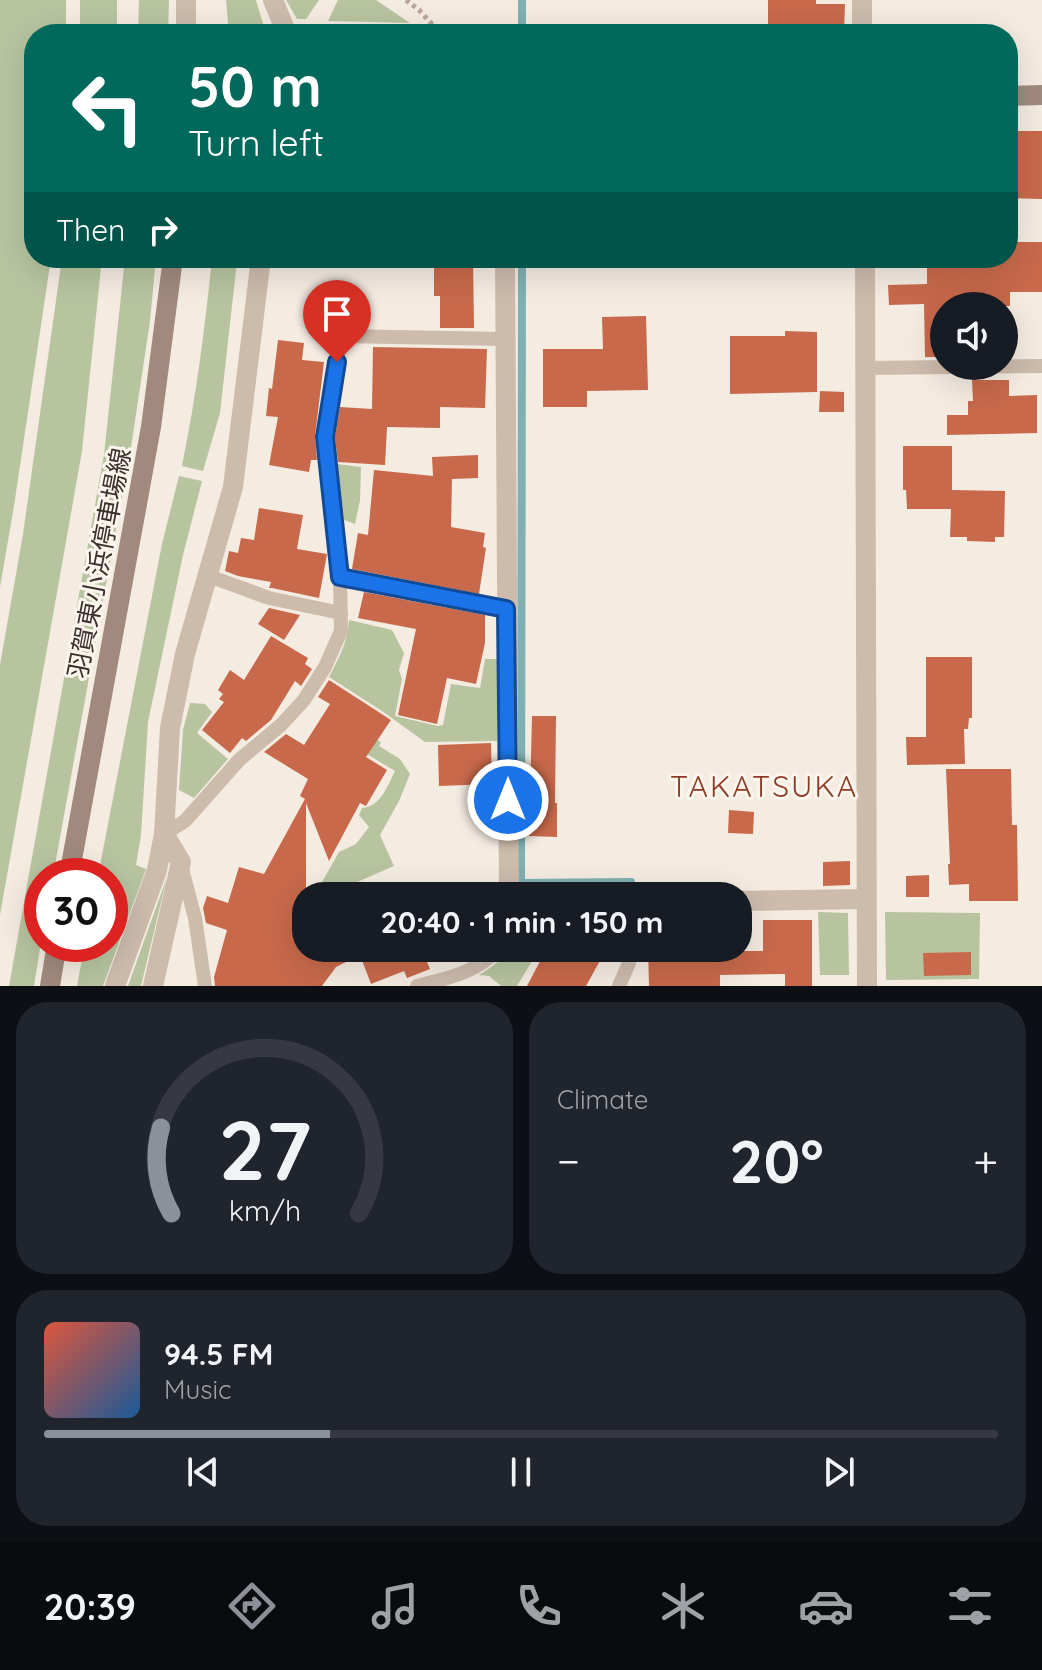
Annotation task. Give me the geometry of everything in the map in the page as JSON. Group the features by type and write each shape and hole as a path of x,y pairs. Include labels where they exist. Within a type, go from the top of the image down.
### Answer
{"main road":[{"path":"1018,96 1042,95"},
{"name":"羽賀東小浜停車場線","path":"72,858 151,427 172,268"},
{"path":"50,986 54,962"}],"street":[{"path":"186,0 186,24"},
{"path":"273,0 283,24"},
{"path":"862,0 862,24"},
{"path":"115,986 157,870 164,834 170,728 185,654 233,487 260,268"},
{"path":"505,268 509,882"},
{"path":"865,268 867,986"},
{"path":"153,986 181,862 164,834"},
{"path":"752,901 866,899"}],"lane":[{"path":"164,834 185,821 239,760 281,725 304,700 325,667 341,631 340,577 325,437 341,336 504,339"},
{"path":"866,368 1042,366"},
{"path":"206,575 269,598 341,613"},
{"path":"340,577 506,609"},
{"path":"181,862 195,918 205,986"},
{"path":"417,986 461,975 485,962"},
{"path":"619,986 629,962"}],"path":[{"path":"406,0 432,24"}],"green space":[{"path":"0,0 66,0 66,24 24,24 24,268 50,268 0,587"},
{"path":"80,0 117,0 117,24 80,24"},
{"path":"139,0 169,0 168,24 138,24"},
{"path":"226,0 256,0 263,24 228,24"},
{"path":"286,0 319,0 306,19 297,19"},
{"path":"338,0 376,0 410,23 328,21"},
{"path":"61,268 101,268 82,451 0,915 0,665 23,534"},
{"path":"124,268 155,268 132,441 56,858 32,858 104,455"},
{"path":"211,268 236,268 220,413 203,471 182,466 200,362"},
{"path":"337,464 361,467 360,500 355,524 344,520"},
{"path":"179,476 202,481 148,722 141,835 136,865 146,869 128,918 128,858 101,858 162,544"},
{"path":"349,620 392,630 404,653 399,670 402,679 395,716 443,725 451,684 480,688 485,659 498,659 497,741 425,742 329,677 345,642"},
{"path":"190,703 205,704 212,712 197,733 228,759 194,798 179,790 183,730"},
{"path":"362,731 381,742 379,746 400,759 410,774 380,835 394,866 357,882 322,882 339,852 356,844 369,827 359,815 362,808 379,800 395,771 362,751"},
{"path":"167,877 141,986 128,986"},
{"path":"24,902 24,962 38,962 34,986 9,986"},
{"path":"818,912 848,913 849,975 820,975"},
{"path":"885,912 980,913 979,979 886,980"},
{"path":"82,962 112,962 103,986 77,986"},
{"path":"532,962 517,986 501,986 489,976 479,975 496,963"}],"building":[{"path":"768,0 816,0 816,4 845,4 844,24 768,24"},
{"path":"1018,131 1042,131 1042,199 1018,198"},
{"path":"1018,242 1042,242 1042,292 930,292 930,357 925,357 924,304 889,305 888,285 927,284 927,268 1018,268"},
{"path":"434,268 473,268 474,328 440,328 440,296 434,296"},
{"path":"646,316 648,390 587,391 587,407 543,407 543,349 603,349 602,317"},
{"path":"785,331 817,332 817,392 730,394 730,336 785,336"},
{"path":"278,340 304,343 302,360 324,362 315,436 317,460 311,460 309,472 269,465 278,417 266,416"},
{"path":"373,347 487,349 485,408 440,407 440,428 387,427 385,465 338,462 335,437 340,407 372,409"},
{"path":"972,380 1009,380 1009,396 1037,395 1037,433 947,435 947,415 968,415 968,401 973,401"},
{"path":"820,391 844,392 844,412 819,412"},
{"path":"903,446 952,446 952,490 1005,491 1004,537 995,537 995,542 950,537 951,509 907,509 906,490 903,490"},
{"path":"478,455 478,478 452,479 451,527 485,533 483,547 486,548 479,594 352,569 358,533 368,535 374,470 433,476 432,457"},
{"path":"259,508 303,515 297,549 327,554 319,598 269,588 271,582 225,571 229,551 238,553 241,538 254,540"},
{"path":"364,592 485,615 485,643 476,684 447,678 437,724 398,715 416,629 358,618"},
{"path":"269,608 300,615 284,640 258,624"},
{"path":"271,636 308,658 305,664 312,669 301,686 295,681 271,720 246,741 242,738 230,753 202,730 224,702 219,699 223,694 218,690 230,670 244,680"},
{"path":"926,657 972,657 972,718 969,718 968,729 964,729 965,764 907,765 906,737 926,737"},
{"path":"329,680 391,720 366,757 387,770 366,806 360,803 329,861 306,803 306,882 292,882 292,962 346,962 336,967 322,986 215,986 214,977 227,930 206,923 203,908 207,896 228,903 239,867 264,874 305,799 300,796 308,779 264,752 286,734 304,745 330,704 318,697"},
{"path":"532,716 556,716 557,837 529,836"},
{"path":"491,743 492,784 439,786 438,745"},
{"path":"946,769 1011,769 1012,825 1017,825 1018,901 969,901 969,884 949,885"},
{"path":"729,810 754,812 753,834 728,833"},
{"path":"850,861 850,885 823,886 823,862"},
{"path":"929,875 929,897 906,897 906,876"},
{"path":"763,920 812,920 812,986 785,986 785,974 720,975 720,986 649,986 648,962 752,962 752,951 763,951"},
{"path":"971,952 971,975 924,976 923,953"},
{"path":"363,962 427,962 430,969 407,978 404,971 371,984"},
{"path":"540,962 599,962 586,986 527,986"}],"waterway":[{"path":"522,0 522,23"},
{"path":"521,882 522,268"}],"district":[{"name":"TAKATSUKA","path":"764,786"}],"route":[{"path":"337,362 325,437 340,577 506,609 508,800"}]}
